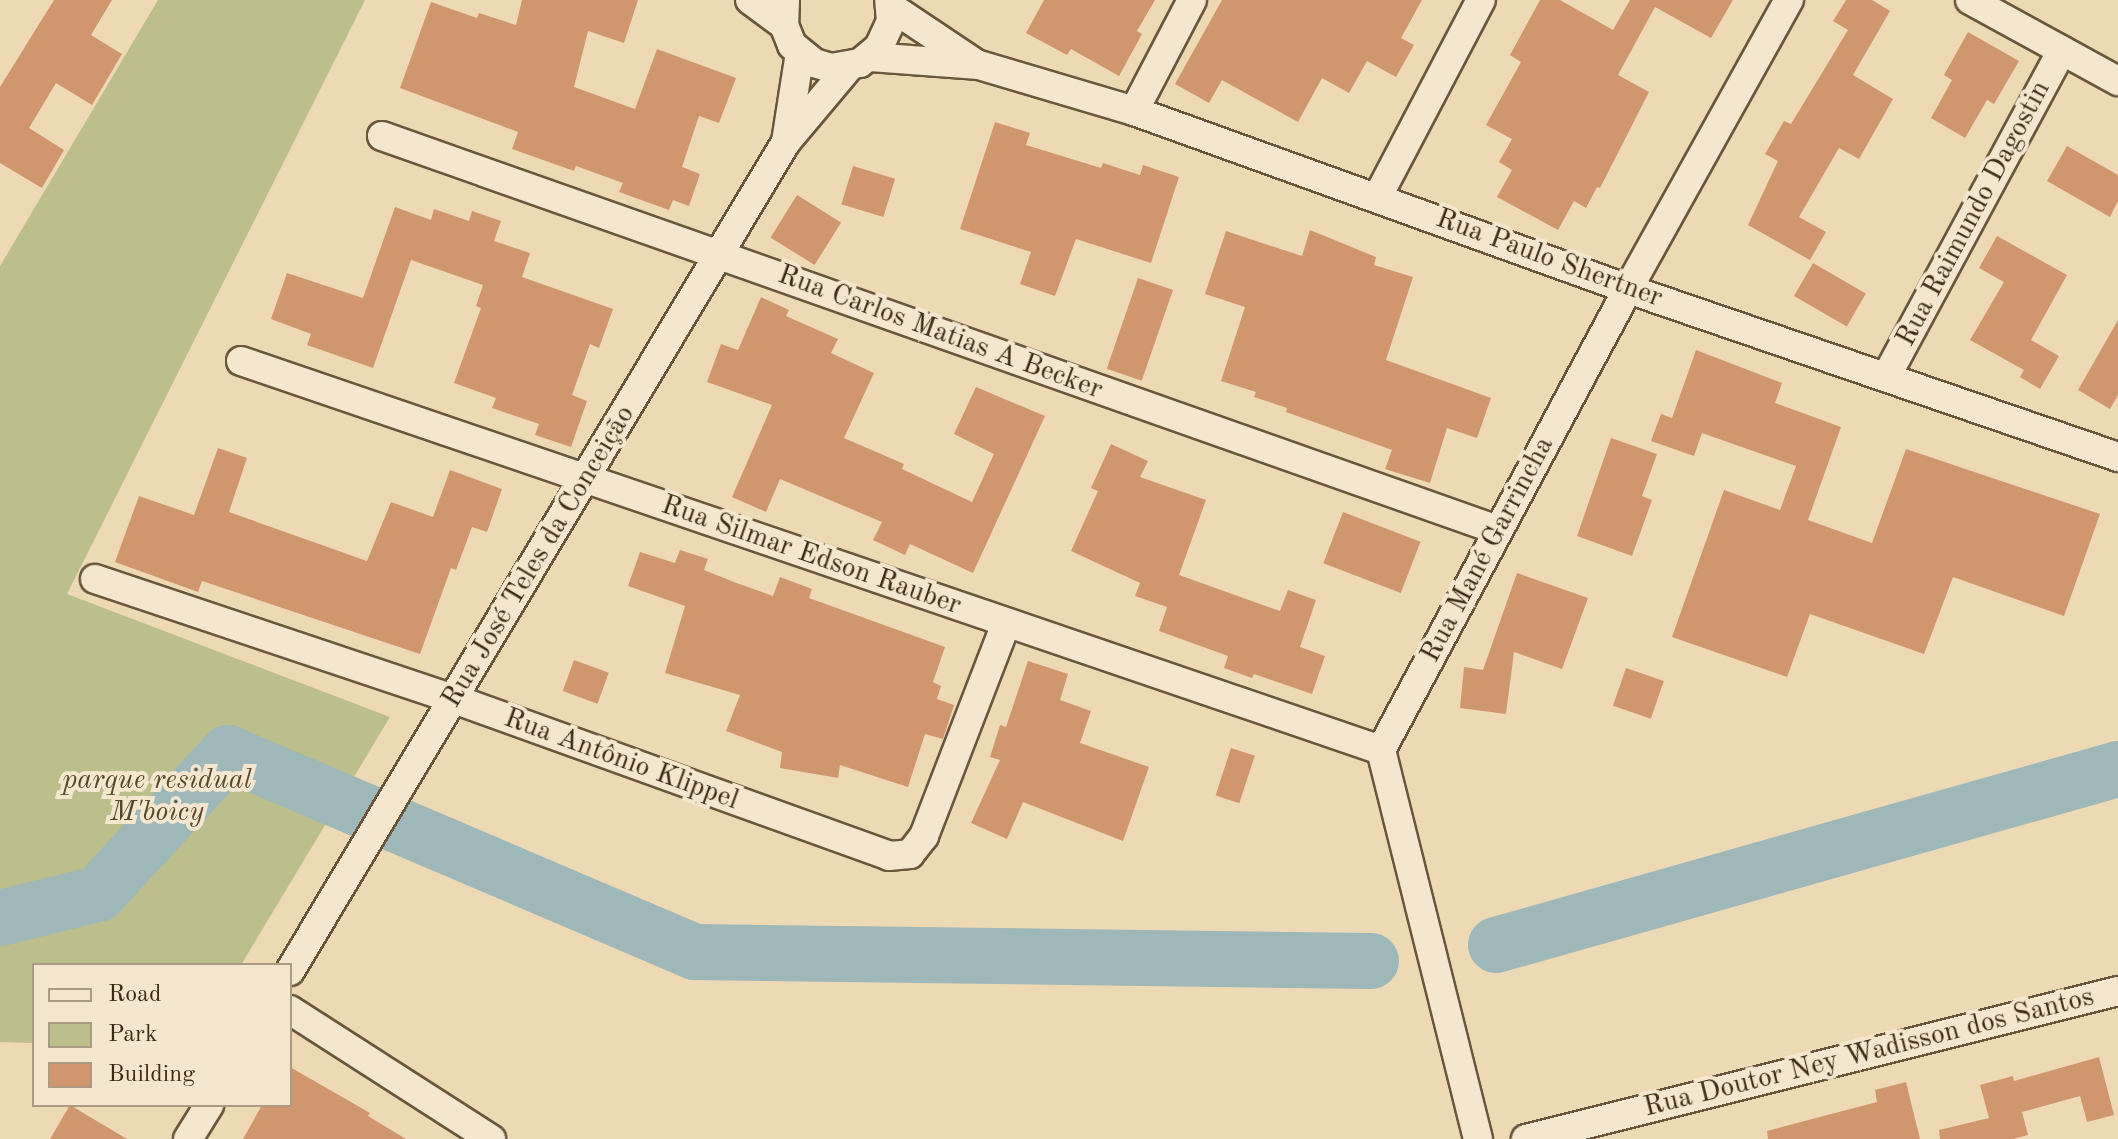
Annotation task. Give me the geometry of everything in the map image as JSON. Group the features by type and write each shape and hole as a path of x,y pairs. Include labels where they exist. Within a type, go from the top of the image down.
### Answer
{"street":[{"path":"750,0 784,13 800,53"},
{"path":"1134,111 1192,0"},
{"path":"1378,196 1481,0"},
{"name":"Rua Mané Garrincha","path":"1381,750 1628,289 1789,0"},
{"path":"1970,0 2118,81"},
{"name":"Rua Paulo Shertner","path":"890,4 979,65"},
{"name":"Rua José Teles da Conceição","path":"292,968 786,142 887,35 890,4"},
{"name":"Rua Raimundo Dagostin","path":"1886,377 2062,50"},
{"name":"Rua Paulo Shertner","path":"800,53 814,63 831,68 860,62 979,65 1134,111 1378,196 1628,289 2118,457"},
{"name":"Rua José Teles da Conceição","path":"786,142 800,53"},
{"name":"Rua Carlos Matias A Becker","path":"382,136 1498,530"},
{"name":"Rua Silmar Edson Rauber","path":"241,361 1381,750"},
{"name":"Rua Antônio Klippel","path":"95,579 454,699 889,856 910,854 924,836 1006,623"},
{"path":"1381,750 1478,1139"},
{"name":"Rua Doutor Ney Wadisson dos Santos","path":"1526,1139 2118,991"},
{"path":"292,1011 491,1139"},
{"path":"188,1139 208,1107"}],"green space":[{"name":"parque residual M'boicy","path":"158,0 365,0 67,594 390,717 242,963 32,963 32,1043 0,1042 0,266"}],"building":[{"path":"54,0 112,0 91,35 122,54 92,105 56,83 29,128 64,150 42,188 0,163 0,87"},
{"path":"522,0 638,0 624,43 588,31 574,87 635,109 657,49 736,78 719,123 699,116 682,167 700,174 689,206 673,200 669,210 619,192 623,183 576,166 574,171 512,149 518,132 400,88 431,2 477,18 479,13 516,25"},
{"path":"1044,0 1155,0 1137,31 1142,34 1119,76 1071,49 1067,55 1026,33"},
{"path":"1222,0 1422,0 1401,38 1414,45 1396,77 1367,61 1349,93 1322,78 1298,122 1222,80 1209,103 1175,84"},
{"path":"1540,0 1560,0 1613,30 1630,0 1733,0 1711,38 1655,7 1618,75 1649,92 1600,188 1597,187 1586,208 1574,201 1558,230 1497,197 1512,170 1499,162 1512,139 1486,125 1521,62 1510,55"},
{"path":"1846,0 1872,0 1890,11 1853,75 1893,99 1859,159 1839,148 1799,217 1826,232 1810,260 1748,225 1778,161 1765,154 1784,121 1791,124 1848,30 1833,21"},
{"path":"1968,32 2019,61 1994,104 1987,100 1965,138 1931,118 1952,80 1944,75"},
{"path":"995,122 1030,133 1026,145 1101,168 1103,163 1140,175 1143,165 1179,177 1151,263 1076,239 1055,296 1020,284 1031,252 960,229"},
{"path":"2067,146 2118,175 2118,201 2110,217 2047,181"},
{"path":"853,166 895,179 883,217 841,204"},
{"path":"797,195 841,223 815,265 771,237"},
{"path":"395,207 431,220 434,209 469,221 472,211 501,221 494,241 530,253 522,277 613,309 599,348 590,344 572,395 587,401 571,447 535,435 539,424 492,408 496,398 454,383 481,308 476,306 483,285 411,260 373,368 307,345 311,334 271,319 287,273 363,298"},
{"path":"1310,230 1376,257 1374,265 1413,277 1386,360 1491,398 1477,438 1447,428 1430,483 1385,469 1392,450 1286,412 1287,408 1254,397 1256,392 1221,381 1245,307 1205,294 1226,231 1302,256"},
{"path":"1997,236 2067,275 2031,340 2059,356 2040,389 2020,377 2024,370 1970,340 2004,282 1979,268"},
{"path":"1813,263 1866,294 1847,326 1794,296"},
{"path":"1138,278 1173,290 1142,381 1107,369"},
{"path":"761,297 789,310 786,316 838,339 831,353 874,373 844,438 904,464 902,469 972,502 994,454 954,434 976,387 1045,416 973,573 910,544 905,555 873,540 882,522 780,479 766,512 732,497 772,405 707,382 721,344 738,350"},
{"path":"2118,320 2118,395 2110,409 2078,390"},
{"path":"1696,350 1782,383 1775,403 1841,427 1808,520 1872,543 1906,449 2100,514 2064,616 1953,577 1924,654 1810,614 1787,677 1672,637 1724,490 1780,510 1796,466 1702,433 1694,456 1651,441 1661,414 1672,418"},
{"path":"1611,438 1657,454 1642,496 1652,500 1632,556 1577,536"},
{"path":"1111,444 1148,461 1140,477 1206,500 1179,575 1280,611 1288,590 1316,600 1300,647 1325,656 1312,694 1254,674 1252,678 1224,668 1228,656 1159,631 1167,607 1135,596 1140,583 1071,551 1098,491 1091,488"},
{"path":"218,448 247,458 229,512 367,561 391,502 433,517 450,470 502,489 487,532 472,527 456,570 451,568 420,654 202,581 198,592 115,562 139,496 194,515"},
{"path":"1343,512 1420,542 1401,593 1323,563"},
{"path":"680,550 708,559 704,570 734,582 773,596 780,577 812,589 809,598 945,647 933,682 941,686 937,699 954,705 943,739 925,734 908,787 840,765 838,778 780,768 782,752 726,731 740,695 665,673 685,606 628,586 640,552 675,563"},
{"path":"1517,573 1588,598 1562,669 1514,652 1506,714 1460,708 1464,667 1483,670"},
{"path":"574,660 609,673 597,704 563,691"},
{"path":"1028,661 1068,674 1060,700 1091,711 1080,743 1149,767 1123,841 1023,802 1007,839 971,823 1000,760 990,757 1000,725 1006,727"},
{"path":"1626,668 1664,681 1651,719 1613,706"},
{"path":"1231,748 1255,756 1239,803 1216,796"},
{"path":"2099,1057 2114,1115 2087,1122 2080,1096 2022,1112 2028,1135 2013,1139 1940,1139 1939,1130 1989,1118 1980,1085 2013,1076 2014,1081"},
{"path":"292,1068 370,1113 368,1116 406,1139 243,1139 261,1107 292,1107"},
{"path":"1906,1082 1920,1139 1768,1139 1767,1131 1877,1102 1875,1090"},
{"path":"69,1107 73,1107 127,1139 50,1139"}],"waterway":[{"path":"0,918 98,894 228,753 695,952 1371,961"},
{"path":"1496,945 2118,769"}]}
